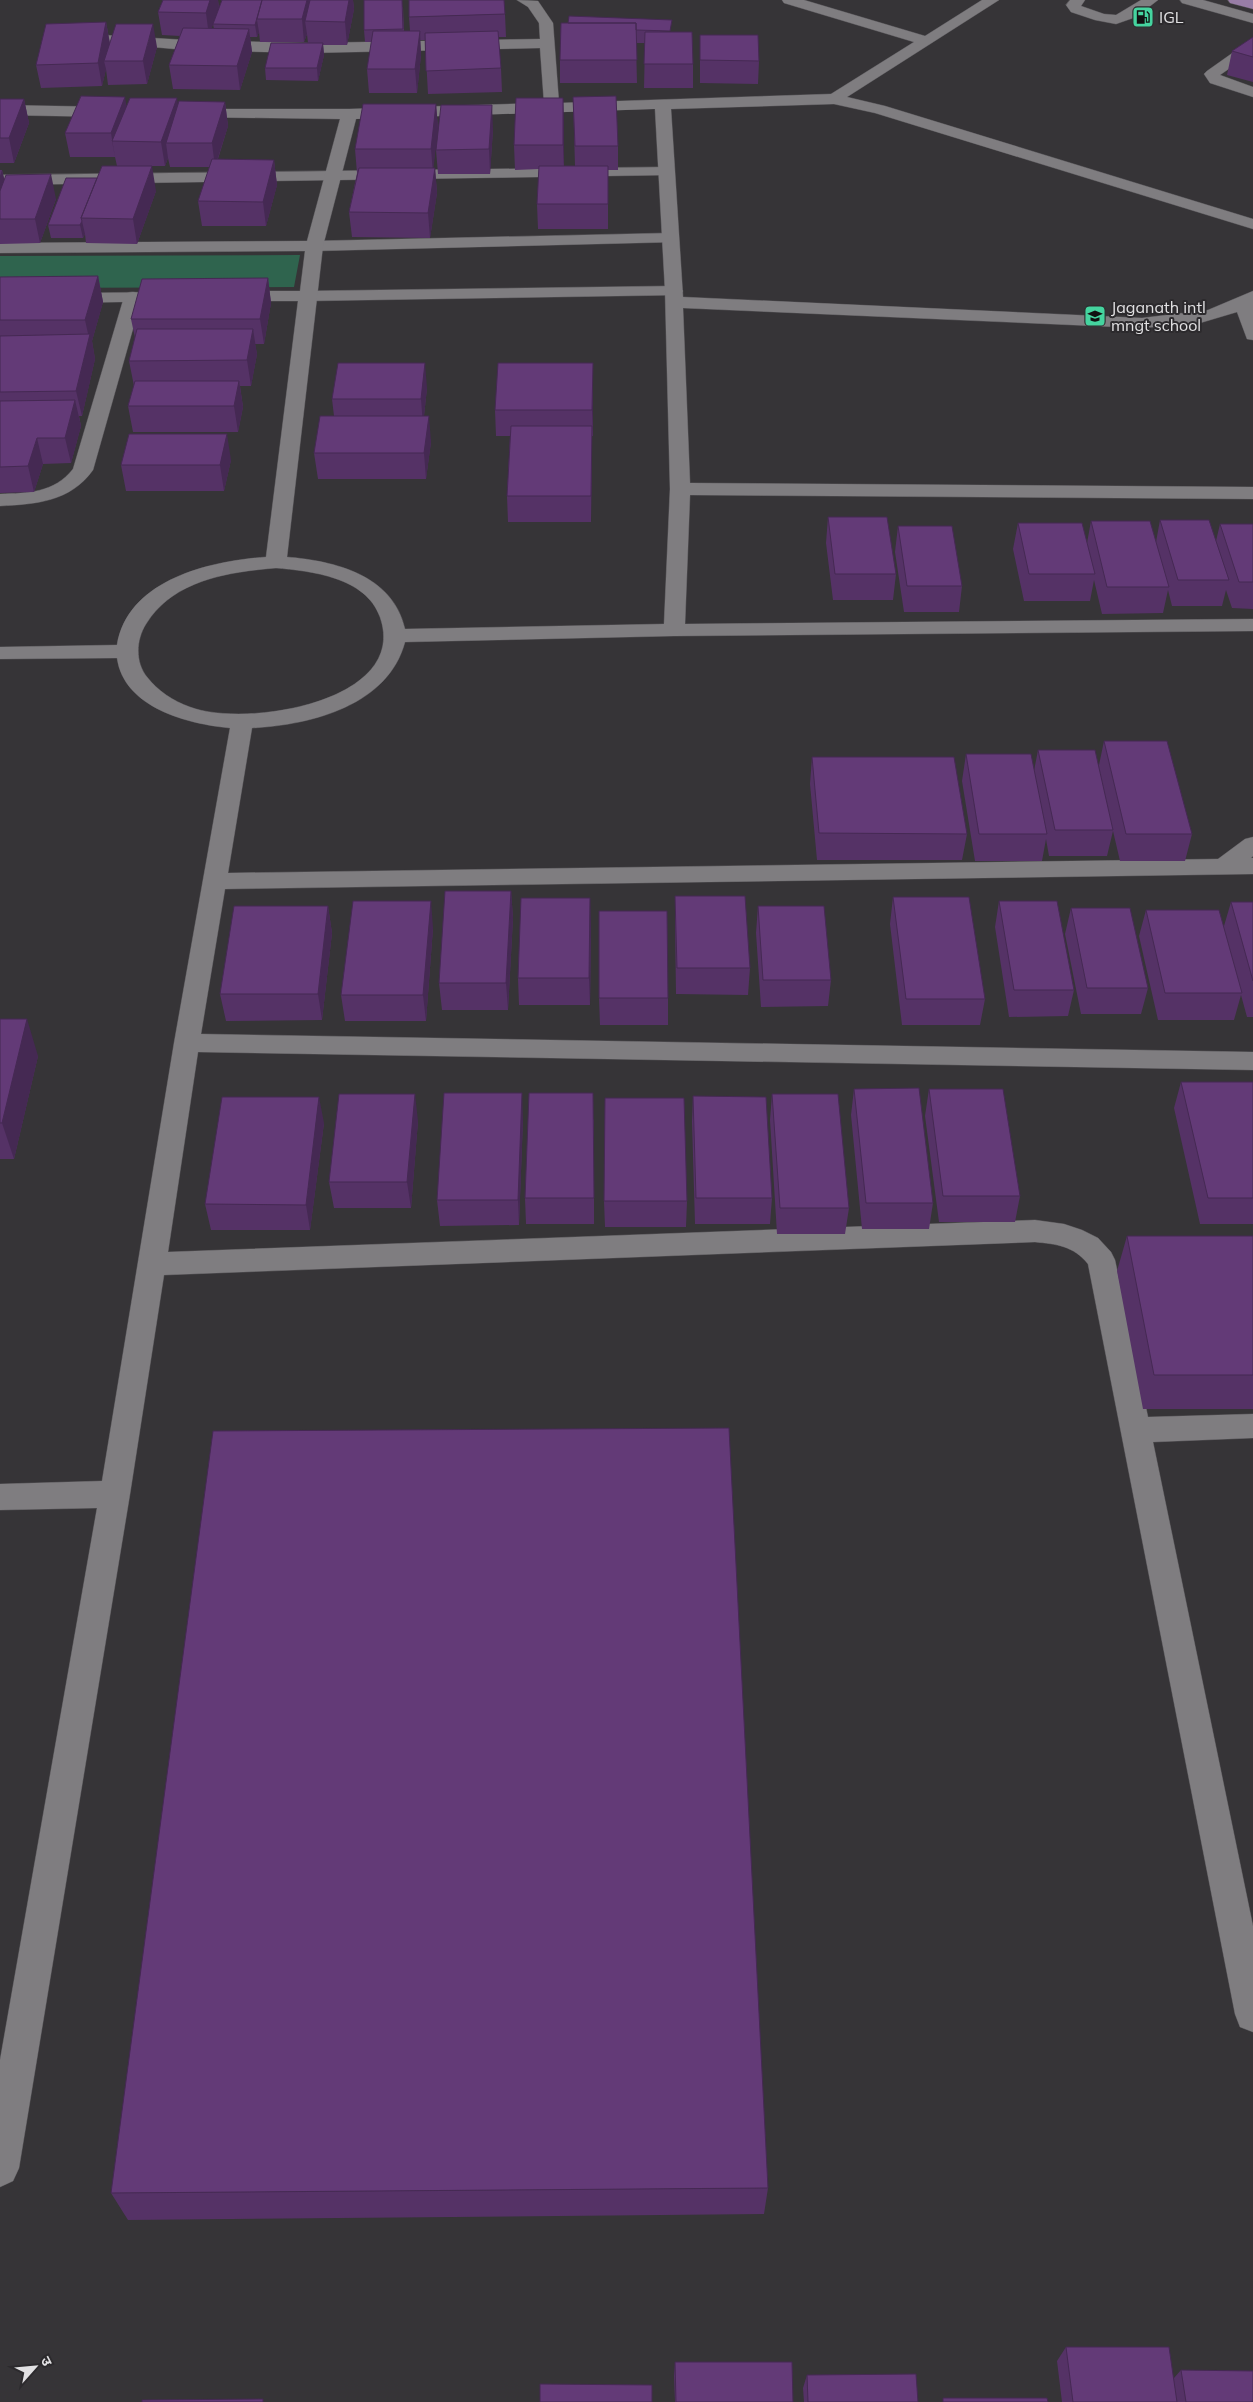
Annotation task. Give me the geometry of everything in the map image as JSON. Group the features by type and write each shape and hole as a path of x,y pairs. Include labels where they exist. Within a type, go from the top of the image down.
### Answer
{"main road":[{"path":"1235,0 1253,5"}],"street":[{"path":"524,0 533,4 546,22 552,109"},
{"path":"789,0 926,41"},
{"path":"834,99 992,0"},
{"path":"1078,0 1073,5 1076,9 1115,21 1122,20 1151,0"},
{"path":"1187,0 1253,19"},
{"path":"74,36 186,45 308,48 548,43"},
{"path":"1253,45 1212,74 1215,80 1253,92"},
{"path":"169,112 349,114 662,106 834,99 879,109 1253,224"},
{"path":"662,106 674,297 680,489 674,630"},
{"path":"0,110 130,112"},
{"path":"276,562 306,296 314,246 349,114"},
{"path":"0,180 665,172"},
{"path":"0,248 314,246 670,238"},
{"path":"0,299 191,296"},
{"path":"220,296 674,297 1142,323 1182,321 1211,316 1248,299 1253,335"},
{"path":"0,500 42,498 60,492 75,481 83,470 133,297"},
{"path":"680,489 1253,493"},
{"path":"276,562 323,568 362,583 376,594 387,607 394,621 396,636 391,655 379,673 352,695 336,704 307,714 275,721 242,722 201,717 182,712 159,701 141,686 130,669 127,651 129,636 136,621 148,606 182,583 226,568 276,562"},
{"path":"396,636 674,630 1253,624"},
{"path":"0,653 127,651"},
{"path":"0,2168 115,1494 187,1043 242,722"},
{"path":"1222,866 1253,845"},
{"path":"214,881 1253,866"},
{"path":"187,1043 1253,1061"},
{"path":"153,1264 1036,1231 1059,1232 1081,1240 1094,1250 1101,1260 1134,1430 1251,1997"},
{"path":"1134,1430 1253,1426"},
{"path":"0,1497 115,1494"}],"green space":[{"path":"300,255 294,287 0,288 0,256"}],"building":[{"path":"163,0 210,0 206,13 158,12"},
{"path":"222,0 262,0 255,25 213,24"},
{"path":"262,0 307,0 302,19 257,19"},
{"path":"310,0 349,0 345,22 305,21"},
{"path":"364,0 402,0 403,29 364,30"},
{"path":"409,0 504,0 505,14 409,17"},
{"path":"569,16 672,20 670,31 636,30 636,23 568,23"},
{"path":"106,22 98,63 36,65 46,24"},
{"path":"561,23 636,23 637,60 560,60"},
{"path":"116,24 153,24 143,61 104,61"},
{"path":"183,28 249,29 237,66 169,65"},
{"path":"373,31 420,31 415,69 367,69"},
{"path":"498,31 501,68 426,71 425,33"},
{"path":"645,32 692,32 693,64 644,64"},
{"path":"700,35 758,35 759,61 700,60"},
{"path":"1253,37 1253,57 1232,51"},
{"path":"271,43 323,43 317,68 265,68"},
{"path":"81,96 125,97 111,133 65,133"},
{"path":"616,96 618,146 575,146 573,97"},
{"path":"130,98 177,98 161,142 112,141"},
{"path":"516,98 563,98 563,145 514,145"},
{"path":"0,99 24,99 9,138 0,138"},
{"path":"179,101 225,102 212,143 166,143"},
{"path":"363,104 436,104 431,149 355,149"},
{"path":"441,105 492,105 489,149 436,150"},
{"path":"212,159 274,160 263,202 198,201"},
{"path":"102,166 152,166 133,219 81,218"},
{"path":"539,166 608,166 608,204 537,204"},
{"path":"359,168 435,168 428,213 349,212"},
{"path":"51,174 35,219 0,219 0,191 6,175"},
{"path":"66,178 97,178 80,225 48,225"},
{"path":"98,276 85,320 0,320 0,277"},
{"path":"268,278 260,319 131,319 142,279"},
{"path":"137,329 253,329 247,360 129,361"},
{"path":"90,334 76,391 0,392 0,336"},
{"path":"338,363 425,363 421,399 332,399"},
{"path":"498,363 593,363 592,410 495,410"},
{"path":"135,381 239,381 234,406 128,406"},
{"path":"75,400 65,438 37,438 28,466 0,467 0,401"},
{"path":"320,416 429,416 424,453 314,453"},
{"path":"511,426 592,426 591,496 507,496"},
{"path":"129,434 227,434 220,465 121,465"},
{"path":"828,517 887,517 896,574 835,574"},
{"path":"1160,520 1209,520 1229,580 1178,580"},
{"path":"1091,521 1150,521 1169,587 1107,587"},
{"path":"1018,523 1082,523 1095,574 1029,574"},
{"path":"1220,524 1253,524 1253,582 1239,582"},
{"path":"898,526 952,526 962,586 907,586"},
{"path":"1104,741 1167,741 1192,834 1126,834"},
{"path":"1038,750 1095,750 1113,830 1055,830"},
{"path":"966,754 1031,754 1047,834 979,834"},
{"path":"812,757 954,757 967,834 819,833"},
{"path":"445,891 511,891 506,983 439,983"},
{"path":"675,896 745,896 750,968 677,968"},
{"path":"893,897 969,897 985,999 906,999"},
{"path":"521,898 590,898 589,978 518,978"},
{"path":"353,901 431,901 423,995 341,995"},
{"path":"999,901 1057,901 1074,990 1014,990"},
{"path":"1231,902 1253,902 1253,981"},
{"path":"234,906 328,906 318,994 220,994"},
{"path":"758,906 824,906 831,980 763,980"},
{"path":"1071,908 1130,908 1148,988 1087,988"},
{"path":"1146,910 1219,910 1242,993 1165,993"},
{"path":"599,911 667,911 668,998 599,998"},
{"path":"0,1019 27,1019 2,1123 0,1123"},
{"path":"1181,1082 1253,1082 1253,1198 1208,1198"},
{"path":"919,1088 933,1203 866,1203 854,1089"},
{"path":"929,1089 1003,1089 1020,1196 943,1196"},
{"path":"444,1093 522,1093 518,1200 437,1200"},
{"path":"529,1093 593,1093 594,1198 525,1198"},
{"path":"339,1094 415,1094 407,1182 329,1182"},
{"path":"772,1094 838,1094 849,1208 780,1208"},
{"path":"693,1096 766,1097 772,1198 696,1198"},
{"path":"222,1097 319,1097 306,1205 205,1204"},
{"path":"605,1098 684,1098 687,1201 604,1201"},
{"path":"1127,1236 1253,1236 1253,1375 1154,1375"},
{"path":"729,1428 768,2188 111,2193 213,1431"},
{"path":"1066,2347 1169,2347 1177,2402 1073,2402"},
{"path":"675,2362 792,2362 793,2402 676,2402"},
{"path":"1181,2370 1253,2371 1253,2402 1186,2402"},
{"path":"916,2374 918,2402 808,2402 807,2375"},
{"path":"540,2384 652,2385 652,2402 540,2402"},
{"path":"943,2398 1047,2398 1048,2402 943,2402"},
{"path":"263,2399 263,2402 142,2402 142,2400"}],"place":[{"name":"IGL","path":"1143,17"},
{"name":"Jaganath intl mngt school","path":"1095,316"}]}
